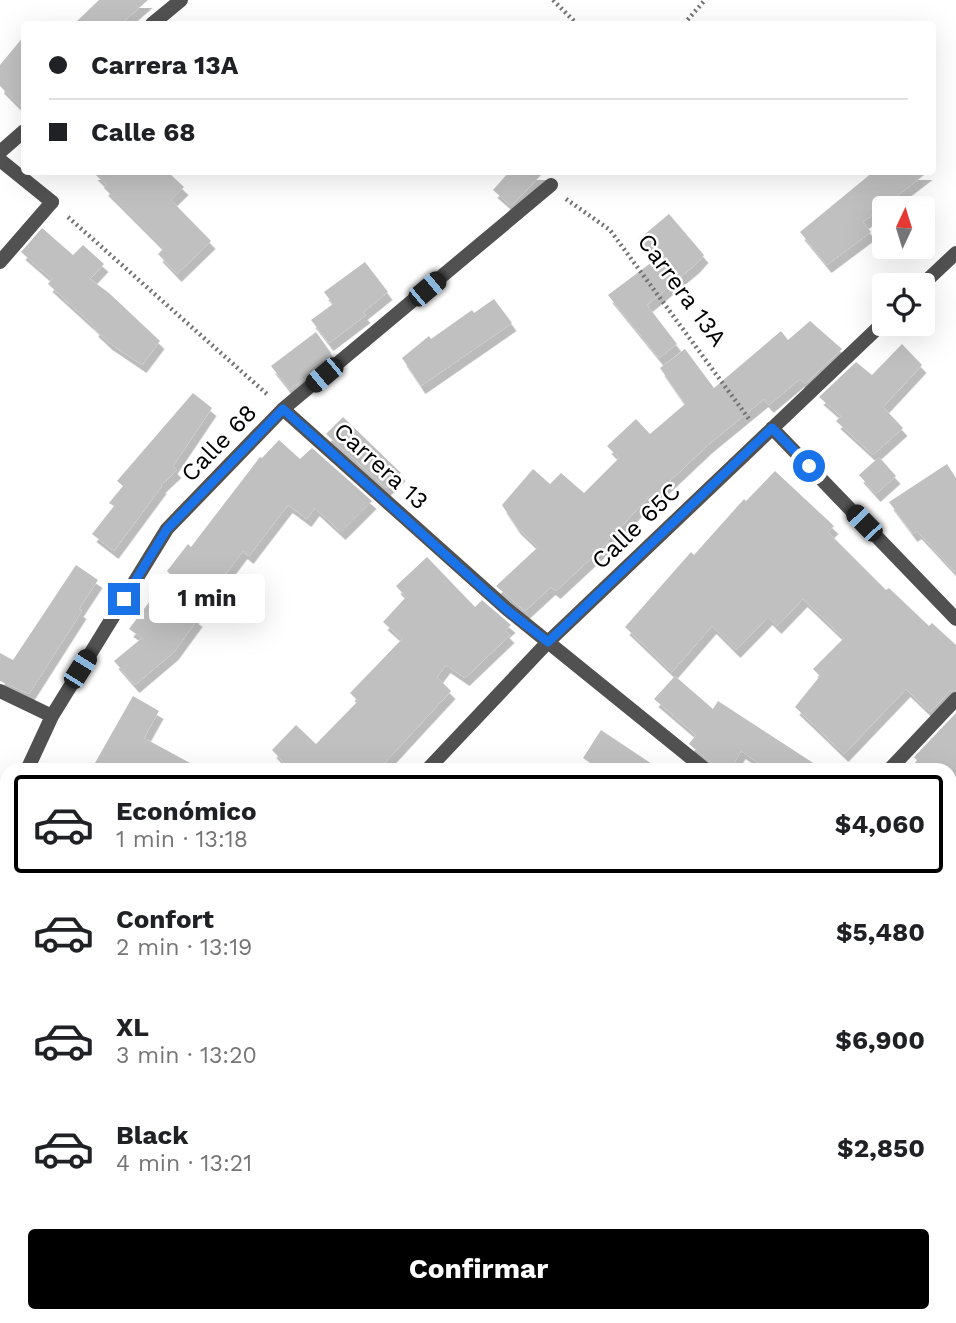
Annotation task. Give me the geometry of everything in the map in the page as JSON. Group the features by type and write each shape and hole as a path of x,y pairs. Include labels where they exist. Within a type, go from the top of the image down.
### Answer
{"street":[{"path":"156,21 181,0"},
{"path":"0,152 21,134"},
{"path":"0,160 52,202 0,262"},
{"name":"Calle 68","path":"30,763 52,716 167,529 283,409 551,185"},
{"path":"935,273 956,253"},
{"name":"Calle 65C","path":"434,763 548,642 872,333"},
{"name":"Carrera 13","path":"283,409 507,610 697,763"},
{"path":"767,432 956,619"},
{"path":"0,691 52,716"},
{"path":"896,763 956,698"}],"path":[{"path":"553,0 574,21"},
{"path":"687,21 705,0"},
{"name":"Carrera 13A","path":"551,185 574,207 610,230 767,432"},
{"path":"52,202 283,409"}],"building":[{"path":"99,0 148,0 124,21 77,21"},
{"path":"21,40 21,107 0,86 0,65"},
{"path":"96,175 171,175 184,187 171,200 211,241 177,274 158,254 164,248 104,188 106,185"},
{"path":"506,175 541,175 511,206 493,190"},
{"path":"869,175 924,175 897,196 872,196 872,215 863,222 871,232 827,265 800,232"},
{"path":"669,214 704,255 647,305 677,344 659,358 608,295 656,259 639,239"},
{"path":"42,228 73,255 83,245 104,264 90,279 109,293 160,341 142,365 94,329 95,327 48,284 52,279 21,252"},
{"path":"365,262 388,292 363,312 366,315 329,343 311,320 333,304 324,292"},
{"path":"494,299 512,323 421,386 402,358 429,336 431,339 472,310 474,313"},
{"path":"810,321 842,349 805,384 800,379 769,405 764,399 708,445 654,496 652,493 598,552 556,591 551,587 525,611 496,586 538,547 516,526 502,505 533,469 550,484 561,473 584,493 619,458 607,446 636,419 650,434 685,404 660,368 685,349 714,388 781,331 788,340"},
{"path":"316,332 331,353 290,390 271,366"},
{"path":"902,344 922,365 883,407 903,428 873,455 836,421 841,416 819,397 856,362 872,375"},
{"path":"193,393 212,408 173,466 177,470 161,485 114,551 92,534 114,506 109,503 123,486 117,481"},
{"path":"343,417 401,473 386,488 326,434"},
{"path":"279,440 300,459 312,448 372,501 341,532 315,508 307,519 288,505 249,556 243,551 194,616 198,619 174,652 135,685 114,661 142,638 129,629 170,574 167,571 188,544 191,547 260,457"},
{"path":"879,457 896,476 876,494 859,475"},
{"path":"947,464 956,478 956,573 917,531 913,534 889,502"},
{"path":"775,471 834,526 828,532 886,590 889,588 929,626 932,623 956,645 956,690 949,692 930,712 906,689 844,754 795,707 820,676 813,669 844,638 803,599 777,626 768,617 736,650 712,626 672,672 625,627 691,552 694,555 744,499 746,501"},
{"path":"427,557 475,607 482,600 511,625 505,630 510,635 465,678 446,665 437,677 451,691 384,763 284,763 272,750 296,725 316,744 358,701 350,693 402,639 383,622 406,597 396,586"},
{"path":"76,565 98,580 79,609 82,611 29,694 0,681 0,653 13,660"},
{"path":"675,676 713,709 718,701 813,763 759,763 741,751 734,763 712,763 689,744 696,735 654,699"},
{"path":"133,696 159,711 144,738 190,763 95,763"},
{"path":"956,713 956,763 915,763 917,760 914,757"},
{"path":"601,730 650,763 590,763 583,758"}],"route":[{"path":"124,599 167,529 283,409 507,610 548,642 772,428 809,466"}]}
